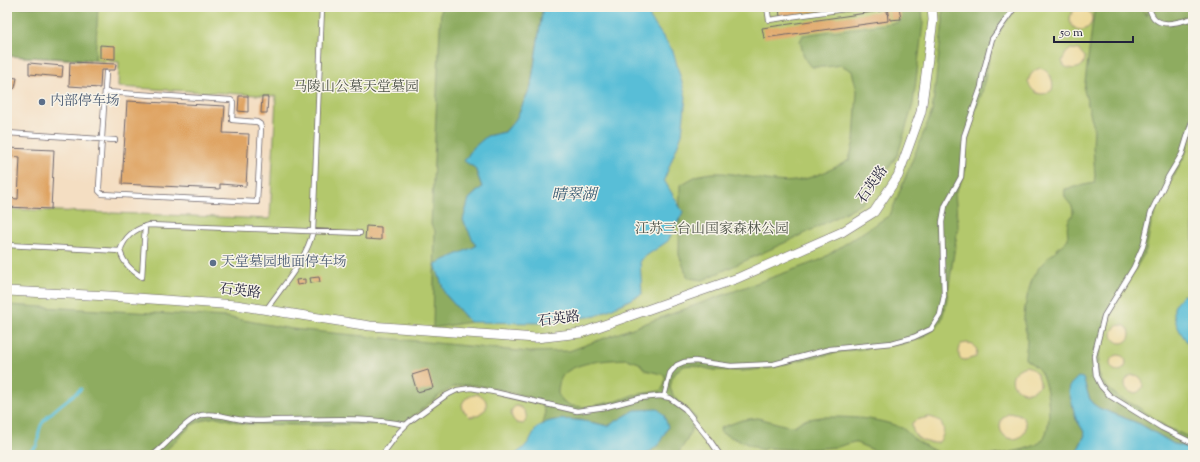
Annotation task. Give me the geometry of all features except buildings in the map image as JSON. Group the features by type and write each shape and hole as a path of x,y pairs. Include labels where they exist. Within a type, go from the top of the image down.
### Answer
{"street":[{"name":"石英路","path":"7,292 117,296 236,305 370,326 536,338 581,334 738,278 842,232 874,212 898,176 921,112 933,20 932,7"}],"lane":[{"path":"266,310 300,262 310,243 313,231 322,7"},
{"path":"767,7 769,20 858,7"},
{"path":"664,397 670,373 677,365 684,362 695,361 731,366 774,364 830,349 892,343 914,337 931,329 940,315 944,296 942,222 945,206 961,177 964,136 981,87 992,39 1015,7"},
{"path":"1149,7 1155,20 1164,24 1174,24 1193,18"},
{"path":"105,92 231,100 233,102 232,120 257,122 260,124 257,202 102,194 99,191 99,188 106,73"},
{"path":"1193,118 1182,154 1168,177 1151,212 1143,246 1134,267 1104,316 1094,356 1096,376 1101,386 1110,396 1162,428 1193,443"},
{"path":"7,133 115,140"},
{"path":"145,226 142,277 127,266 122,259 120,251 123,243 129,235 136,229 145,226 157,224 360,233"},
{"path":"7,245 120,251"},
{"path":"382,455 406,425 445,396 457,390 471,388 577,411 597,409 640,398 660,396 670,398 685,409 720,455"},
{"path":"153,455 163,448 193,419 203,415 226,416 244,420 338,419 388,421 406,425"}],"green space":[{"name":"江苏三台山国家森林公园","path":"7,7 1193,7 1193,455 7,455 7,209 270,219 276,96 118,87 119,62 7,56"},
{"path":"7,7 98,7 95,60 7,56"},
{"path":"441,7 543,7 531,86 516,119 505,132 487,136 465,161 475,168 482,187 469,199 476,246 445,294 470,322 433,328 435,230 431,225"},
{"path":"898,7 922,7 923,23 913,104 898,154 872,194 861,204 806,233 703,280 688,278 679,255 680,185 697,176 712,173 735,174 771,181 795,181 823,173 849,160 854,141 857,91 852,71 841,65 812,67 804,57 800,41 803,35 900,22"},
{"path":"942,7 1017,7 992,44 982,93 972,119 966,147 964,176 955,193 958,227 946,304 941,321 937,327 922,338 901,344 845,351 800,360 771,368 742,371 713,370 693,365 683,366 672,378 670,388 674,397 696,418 687,440 677,455 646,455 659,444 621,419 608,426 580,420 550,422 541,425 545,412 539,400 487,387 466,385 449,389 408,420 401,424 395,425 245,424 217,417 205,419 192,425 161,455 7,455 7,305 226,317 292,329 529,352 569,351 820,260 890,215 932,112 943,21","holes":["627,359 639,363 645,370 665,375 664,386 660,391 633,395 617,401 587,407 571,406 563,401 558,394 562,376 577,366 594,362"]},
{"path":"1098,7 1141,7 1146,16 1146,7 1193,7 1193,128 1185,155 1158,205 1151,224 1146,250 1107,319 1100,346 1098,370 1101,380 1120,398 1138,407 1166,427 1193,439 1193,452 1185,447 1174,444 1140,424 1099,408 1092,403 1083,379 1076,419 1085,435 1075,455 994,455 1035,445 1044,438 1047,429 1049,408 1048,396 1043,376 1039,370 1025,359 1027,341 1024,312 1028,291 1037,270 1045,260 1068,239 1067,230 1073,208 1065,197 1065,189 1094,183 1094,128 1084,90 1094,12"},
{"path":"821,417 862,418 892,424 902,428 914,439 944,455 885,455 854,442 837,447 801,450 767,448 762,450 721,433 720,428 742,420 758,418 794,426 803,420"}],"sand":[{"path":"1081,8 1089,11 1092,19 1089,27 1081,30 1073,27 1070,19 1073,11"},
{"path":"1071,49 1079,50 1085,57 1083,64 1075,69 1067,68 1064,66 1062,61 1066,53"},
{"path":"1040,68 1049,73 1053,83 1052,90 1045,94 1038,93 1032,89 1028,82 1032,73"},
{"path":"1121,325 1127,328 1130,334 1127,340 1121,343 1115,340 1112,334 1115,328"},
{"path":"961,344 973,344 977,350 976,357 965,360 960,359 959,352"},
{"path":"1118,355 1124,357 1126,363 1124,369 1118,371 1112,369 1110,363 1112,357"},
{"path":"1026,366 1036,373 1040,385 1033,391 1026,392 1020,391 1012,382 1013,376 1017,370"},
{"path":"1134,375 1140,378 1143,384 1140,390 1134,393 1128,390 1125,384 1128,378"},
{"path":"478,394 485,400 486,409 478,415 470,417 463,410 462,404 465,399"},
{"path":"516,406 522,408 526,413 526,419 523,424 517,423 512,417 511,412"},
{"path":"1013,413 1022,417 1026,426 1022,435 1013,439 1004,435 1000,426 1004,417"},
{"path":"929,417 938,420 943,427 943,435 938,443 924,441 914,433 912,423 916,420"}],"water":[{"name":"晴翠湖","path":"543,7 649,7 650,18 673,51 686,97 682,134 664,180 683,212 668,241 640,260 642,294 596,316 540,323 470,322 445,294 435,264 476,246 463,220 469,199 482,187 475,168 464,161 473,148 487,136 505,132 516,119 531,86"},
{"path":"1183,295 1193,296 1193,349 1183,335 1175,319 1174,308 1176,303"},
{"path":"1078,377 1083,378 1092,403 1099,408 1140,424 1174,444 1185,447 1193,452 1193,455 1075,455 1085,435 1076,419 1069,392 1070,385"},
{"path":"658,409 664,415 668,427 659,444 646,455 514,455 525,446 538,427 548,422 565,419 608,426 635,410"},
{"path":"459,449 468,455 449,455 452,450"}],"waterway":[{"path":"20,455 34,449 37,445 40,428 43,422 56,408 81,389"}],"place":[{"name":"内部停车场","path":"42,102"},
{"name":"天堂墓园地面停车场","path":"213,263"}],"park label":[{"name":"马陵山公墓天堂墓园","path":"356,88"}]}
